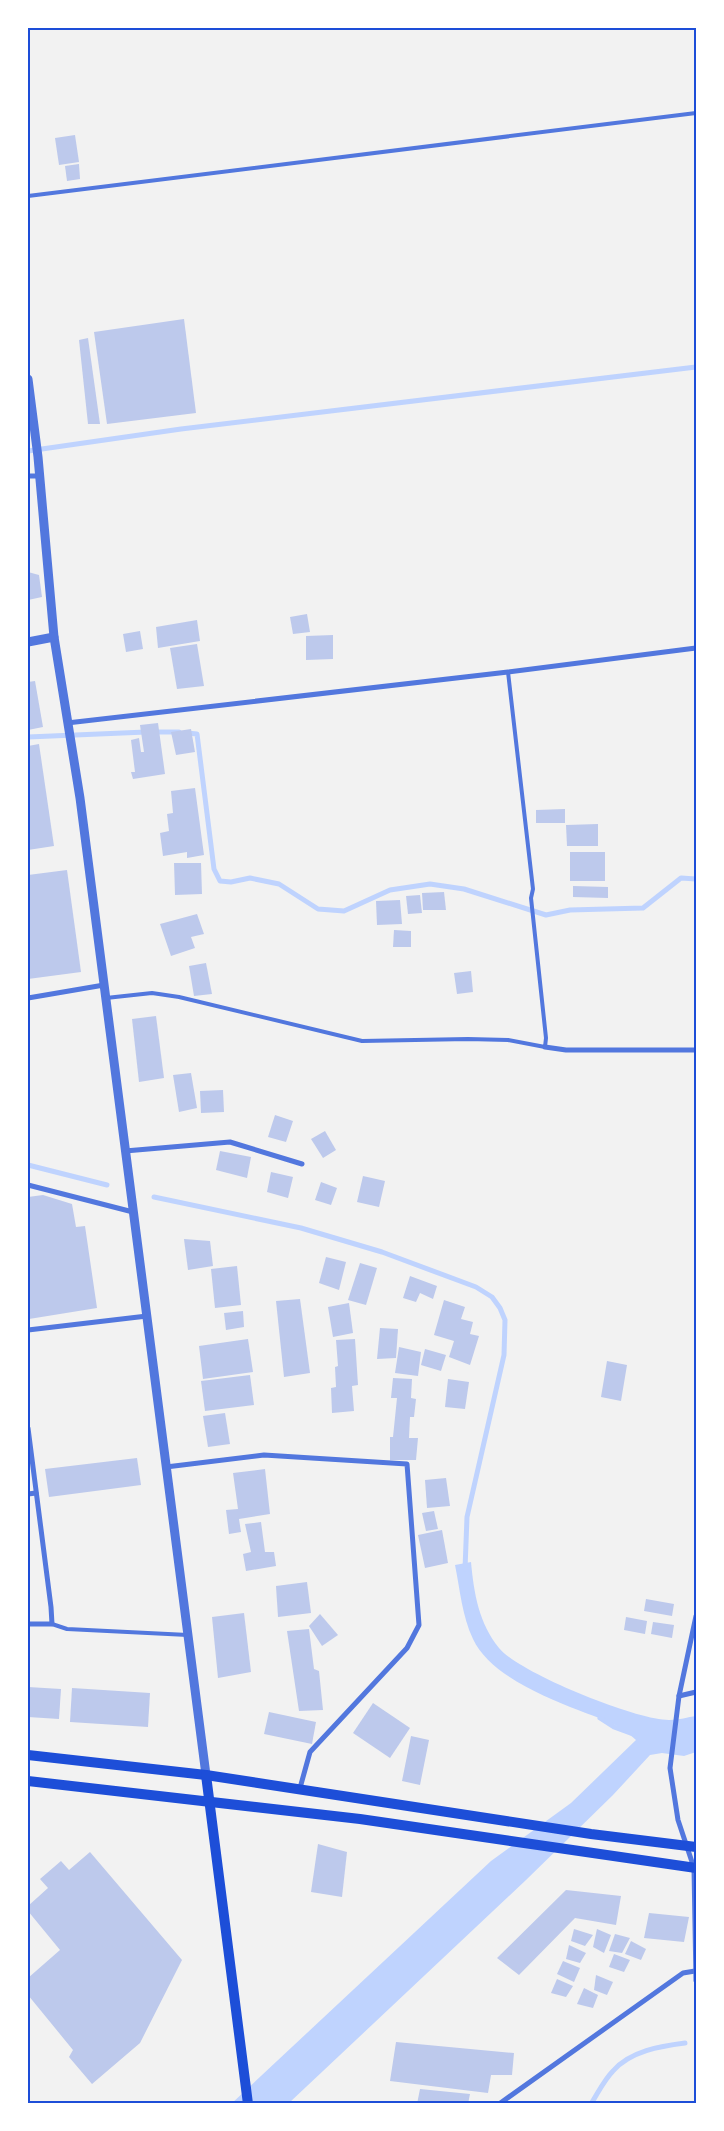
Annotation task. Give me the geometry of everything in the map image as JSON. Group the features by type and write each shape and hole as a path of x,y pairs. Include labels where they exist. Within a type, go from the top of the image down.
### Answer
{"main road":[{"path":"28,1755 206,1775 300,1788 591,1834 692,1847"},
{"path":"206,1775 248,2104"},
{"path":"28,1781 360,1819 506,1842 695,1868"}],"street":[{"path":"28,379 36,437 54,637 80,798 206,1775"},
{"path":"28,476 39,476"},
{"path":"28,642 54,637"},
{"path":"67,723 508,672 696,648"},
{"path":"28,998 104,985"},
{"path":"545,1047 566,1050 696,1050"},
{"path":"125,1151 230,1142 302,1164"},
{"path":"28,1185 133,1212"},
{"path":"28,1330 146,1316"},
{"path":"28,1428 52,1624 28,1624"},
{"path":"166,1467 264,1455 407,1464 420,1625 407,1648 310,1752 300,1788"},
{"path":"28,1494 36,1493"},
{"path":"696,1616 679,1696 671,1757 671,1780 678,1820 692,1847 695,1868 696,1981"},
{"path":"679,1696 696,1692"},
{"path":"499,2104 682,1973 695,1971"}],"lane":[{"path":"28,196 696,112"},
{"path":"106,998 152,993 179,997 362,1041 508,1040 545,1047 546,1038 531,898 533,889 508,672"},
{"path":"52,1624 67,1629 188,1635"}],"water":[{"path":"471,1562 476,1597 482,1618 499,1648 530,1670 553,1682 633,1713 670,1720 696,1716 696,1752 684,1756 662,1753 650,1755 613,1795 526,1880 289,2103 231,2104 491,1861 571,1803 636,1740 616,1726 534,1691 491,1663 473,1639 466,1621 462,1602 455,1565"}],"building":[{"path":"75,135 79,162 59,165 55,138"},
{"path":"79,164 80,179 67,181 65,166"},
{"path":"184,319 196,413 107,424 94,332"},
{"path":"88,338 100,424 88,424 79,340"},
{"path":"28,572 39,575 42,597 28,600"},
{"path":"307,614 310,632 293,634 290,617"},
{"path":"197,620 200,641 158,648 156,627"},
{"path":"140,631 143,649 126,652 123,634"},
{"path":"333,635 333,659 306,660 306,636"},
{"path":"197,644 204,686 177,689 170,648"},
{"path":"35,681 43,727 28,730 28,682"},
{"path":"158,723 165,774 133,779 131,772 135,772 131,740 139,738 141,752 144,752 140,725"},
{"path":"191,729 195,752 176,755 171,732"},
{"path":"39,744 54,846 28,850 28,746"},
{"path":"195,788 204,855 187,858 187,852 163,856 160,833 169,831 167,814 173,813 171,791"},
{"path":"565,809 565,823 536,823 536,810"},
{"path":"598,824 598,846 567,846 566,825"},
{"path":"570,852 605,852 605,881 570,881"},
{"path":"174,863 201,863 202,894 175,895"},
{"path":"67,870 81,972 28,979 28,875"},
{"path":"573,886 608,887 608,898 573,897"},
{"path":"444,892 446,910 423,910 422,893"},
{"path":"420,895 422,913 408,914 406,896"},
{"path":"400,900 402,924 377,925 376,901"},
{"path":"197,914 204,934 191,937 195,948 171,956 160,924"},
{"path":"394,930 411,931 411,947 393,947"},
{"path":"206,963 212,994 194,996 189,966"},
{"path":"471,971 473,992 457,994 454,973"},
{"path":"156,1016 164,1078 139,1082 132,1019"},
{"path":"191,1073 197,1108 179,1112 173,1075"},
{"path":"223,1090 224,1112 201,1113 200,1091"},
{"path":"275,1115 293,1121 286,1142 268,1137"},
{"path":"325,1131 336,1150 323,1158 311,1139"},
{"path":"220,1151 251,1157 247,1178 216,1170"},
{"path":"271,1172 293,1177 288,1198 267,1192"},
{"path":"363,1176 385,1181 379,1207 357,1202"},
{"path":"321,1182 337,1188 331,1205 315,1200"},
{"path":"43,1195 72,1204 76,1227 85,1226 97,1308 29,1319 28,1197"},
{"path":"184,1239 210,1241 213,1266 188,1270"},
{"path":"326,1257 346,1262 339,1290 319,1283"},
{"path":"360,1263 377,1268 366,1305 348,1300"},
{"path":"237,1266 241,1305 215,1308 211,1269"},
{"path":"410,1276 437,1286 433,1299 420,1293 416,1302 403,1298"},
{"path":"300,1299 310,1373 284,1377 276,1301"},
{"path":"444,1300 465,1307 461,1319 473,1322 470,1334 479,1336 470,1365 449,1357 454,1341 434,1335"},
{"path":"349,1303 353,1333 333,1337 328,1307"},
{"path":"243,1311 244,1327 226,1330 224,1313"},
{"path":"380,1328 398,1329 396,1358 377,1359"},
{"path":"248,1339 253,1372 203,1379 199,1346"},
{"path":"355,1339 358,1385 352,1386 354,1411 332,1413 331,1388 336,1387 335,1367 338,1366 336,1340"},
{"path":"399,1347 421,1352 418,1376 395,1373"},
{"path":"425,1349 446,1355 441,1371 421,1365"},
{"path":"607,1361 627,1365 621,1401 601,1397"},
{"path":"250,1375 254,1405 205,1411 201,1381"},
{"path":"393,1378 412,1379 411,1398 416,1399 414,1417 410,1417 409,1438 418,1438 416,1460 390,1460 390,1437 393,1437 397,1398 391,1398"},
{"path":"448,1379 469,1382 465,1409 445,1407"},
{"path":"225,1413 230,1444 208,1447 203,1416"},
{"path":"137,1458 141,1485 49,1497 45,1469"},
{"path":"265,1469 270,1514 239,1519 241,1532 229,1534 226,1510 238,1509 233,1473"},
{"path":"446,1478 450,1506 427,1508 425,1480"},
{"path":"434,1511 438,1529 426,1531 422,1513"},
{"path":"261,1522 265,1552 274,1552 276,1566 246,1571 243,1554 251,1552 245,1524"},
{"path":"442,1530 448,1563 425,1568 418,1535"},
{"path":"307,1582 311,1613 278,1617 276,1586"},
{"path":"646,1599 674,1604 672,1616 644,1611"},
{"path":"244,1613 251,1672 218,1678 212,1617"},
{"path":"320,1614 338,1635 322,1646 309,1626"},
{"path":"626,1617 647,1621 645,1634 624,1630"},
{"path":"653,1622 674,1625 672,1638 651,1634"},
{"path":"309,1629 314,1669 319,1671 323,1710 299,1711 287,1631"},
{"path":"28,1687 61,1689 59,1719 28,1717"},
{"path":"72,1688 150,1693 148,1727 70,1722"},
{"path":"373,1703 410,1728 390,1758 353,1733"},
{"path":"269,1712 316,1722 312,1744 264,1734"},
{"path":"411,1736 429,1740 420,1785 402,1781"},
{"path":"318,1844 347,1852 342,1897 311,1892"},
{"path":"90,1852 182,1960 140,2043 92,2084 69,2057 73,2050 28,1995 28,1978 60,1950 28,1911 28,1906 48,1888 40,1879 61,1861 69,1870"},
{"path":"566,1890 621,1896 616,1925 575,1918 519,1975 497,1958"},
{"path":"649,1913 689,1917 684,1942 644,1938"},
{"path":"574,1929 593,1935 585,1946 571,1941"},
{"path":"597,1929 611,1935 604,1953 593,1947"},
{"path":"615,1934 630,1938 622,1953 609,1951"},
{"path":"631,1941 646,1949 641,1960 625,1954"},
{"path":"569,1945 586,1953 580,1963 566,1959"},
{"path":"614,1954 630,1960 624,1972 609,1967"},
{"path":"563,1961 580,1968 574,1982 557,1974"},
{"path":"596,1975 613,1982 607,1995 594,1990"},
{"path":"557,1979 573,1986 566,1997 551,1993"},
{"path":"584,1988 598,1995 593,2008 577,2004"},
{"path":"396,2042 514,2053 512,2075 491,2075 488,2093 390,2081"},
{"path":"420,2089 470,2094 468,2104 417,2104"}],"waterway":[{"path":"28,451 181,429 696,367"},
{"path":"28,737 146,732"},
{"path":"155,732 179,732"},
{"path":"187,733 197,734 214,869 220,881 231,882 250,878 279,884 318,909 344,911 390,890 430,884 464,889 546,915 570,910 643,908 681,878 696,879"},
{"path":"28,1165 107,1185"},
{"path":"154,1197 301,1228 382,1252 476,1287 492,1297 500,1308 505,1320 504,1355 467,1517 465,1569"},
{"path":"600,1718 614,1727 633,1734"},
{"path":"591,2104 604,2082 620,2064 646,2051 685,2043"}]}
